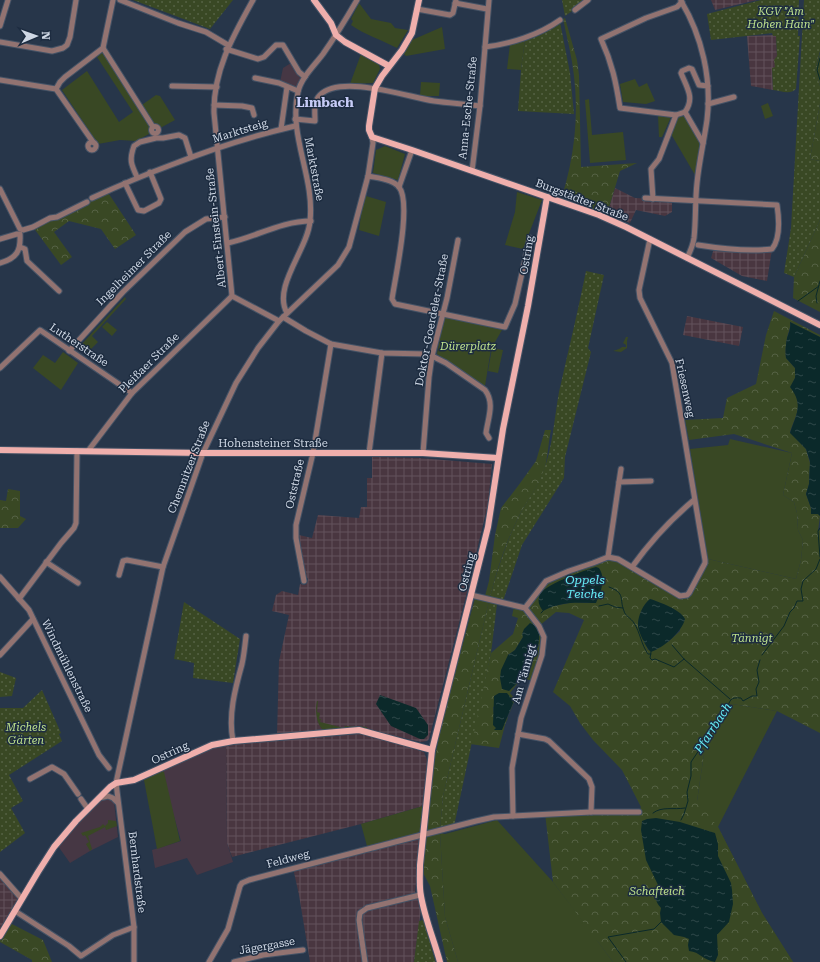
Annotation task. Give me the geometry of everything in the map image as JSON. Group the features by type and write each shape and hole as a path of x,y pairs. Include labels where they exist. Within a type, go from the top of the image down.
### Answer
{"main road":[{"path":"314,0 331,23 336,35 345,42 389,66"},
{"path":"372,137 369,130 371,107 375,88 412,33 420,0"},
{"name":"Burgstädter Straße","path":"372,137 599,215 626,227 820,325"},
{"name":"Ostring","path":"116,783 134,780 212,745 232,741 359,730 432,750 488,527 498,458 528,306 547,197"},
{"name":"Hohensteiner Straße","path":"0,450 203,453 423,453 498,458"},
{"path":"432,750 420,866 420,895 426,920 440,962"},
{"path":"0,936 54,847 98,798 116,783"}],"street":[{"path":"0,26 8,0"},
{"path":"0,42 52,51 63,48 67,45 70,37 76,0"},
{"path":"56,90 65,76 103,48 113,0"},
{"path":"120,0 178,23 206,32 227,47 258,59 264,57 276,45 282,45 299,72 305,77"},
{"name":"Albert-Einstein-Straße","path":"253,0 227,47 222,62 214,105 232,296 279,321"},
{"name":"Marktstraße","path":"285,315 283,293 294,264 309,233 311,204 295,126 298,91 305,77 336,35 357,0"},
{"name":"Anna-Esche-Straße","path":"472,171 480,106 487,9 489,0"},
{"path":"575,10 588,0"},
{"path":"688,258 694,239 695,201 708,104 708,86 702,48 690,18 681,1 677,7 646,18 601,39 610,58 615,76 620,108 676,115 685,112 691,98 681,73 689,68 692,69 700,85 708,86"},
{"path":"418,9 450,15 453,13 455,2 487,9"},
{"path":"484,47 528,36 549,27 560,20"},
{"path":"103,48 153,127"},
{"path":"255,78 279,83 298,91"},
{"path":"0,80 56,90 93,142"},
{"path":"172,86 217,87"},
{"path":"281,129 287,86"},
{"path":"295,119 315,121 315,102 320,94 340,87 375,88 434,101 480,106"},
{"path":"708,104 734,97"},
{"path":"214,105 242,106 252,108 254,115"},
{"path":"685,112 703,143"},
{"path":"653,199 652,169 658,159 676,115"},
{"name":"Marktsteig","path":"92,198 150,172 218,147 295,126"},
{"path":"138,177 131,162 131,156 134,146 140,142 179,135 185,138 191,157"},
{"name":"Chemnitzer Straße","path":"116,783 163,567 203,453 236,383 258,348 279,321 338,265 346,255 350,247 368,176 373,144 372,137"},
{"path":"412,150 400,187 403,197 404,222 392,299 395,304 505,327 515,304 530,238"},
{"path":"126,183 138,210 144,211 159,203 161,199 150,172"},
{"path":"368,176 392,182 400,187"},
{"path":"0,189 22,232 20,247 12,258 0,263"},
{"path":"645,198 777,205 778,214 776,244 772,249 740,250 698,245"},
{"path":"0,239 22,232 87,202"},
{"name":"Ingelheimer Straße","path":"69,351 123,292 186,232 200,222 225,217"},
{"path":"228,243 285,224 310,221"},
{"name":"Friesenweg","path":"608,556 618,559 680,596 684,596 689,593 705,560 672,363 640,298 639,290 650,239"},
{"name":"Doktor-Goerdeler-Straße","path":"423,453 427,395 432,356 447,298 458,240"},
{"path":"20,247 24,249 27,261 58,291"},
{"name":"Pleißaer Straße","path":"88,451 132,393 232,296"},
{"path":"285,315 332,344 382,353 426,354 446,363 485,390 487,393 491,405 486,433 489,438"},
{"name":"Lutherstraße","path":"0,368 40,330 132,393"},
{"name":"Oststraße","path":"304,581 296,538 296,525 312,453 332,344"},
{"path":"369,453 382,353"},
{"path":"19,599 75,526 78,451"},
{"path":"472,595 525,608 546,581 570,570 593,563 608,556 621,469"},
{"path":"619,482 650,481"},
{"path":"632,567 647,546 674,517 694,500"},
{"path":"119,575 122,563 126,560 163,567"},
{"path":"46,562 78,583"},
{"name":"Windmühlenstraße","path":"0,577 28,610 99,755 109,768"},
{"name":"Am Tännigt","path":"513,816 512,768 518,734 526,701 542,654 544,642 542,631 525,608"},
{"path":"0,655 33,619"},
{"path":"232,741 230,721 246,636"},
{"path":"518,734 549,741 589,779 592,787 591,812"},
{"path":"30,779 52,767 64,774 88,809"},
{"name":"Bernhardstraße","path":"15,911 70,946 81,956 113,935 134,927 116,783"},
{"path":"98,798 108,796 113,798 118,804"},
{"path":"423,835 494,817 591,812 639,812"},
{"name":"Feldweg","path":"209,962 228,929 242,883 423,835"},
{"path":"0,874 22,899"},
{"path":"365,962 359,920 360,913 367,908 420,895"},
{"path":"134,927 134,962"},
{"name":"Jägergasse","path":"234,962 258,956 303,950"},
{"path":"258,956 259,962"}],"shaded area":[{"path":"711,0 757,0 715,10"},
{"path":"776,35 777,56 775,68 772,68 773,90 751,86 747,36"},
{"path":"291,63 301,79 296,90 280,82 283,68"},
{"path":"615,188 635,198 672,200 672,212 665,216 636,210 630,223 607,214"},
{"path":"714,248 772,249 767,281 742,276 711,258"},
{"path":"687,316 743,327 739,346 683,335"},
{"path":"372,457 419,458 492,464 488,504 429,739 421,742 360,728 277,735 279,661 289,615 272,611 276,595 282,591 298,595 300,584 305,585 307,583 308,579 305,575 299,535 312,538 318,515 359,518 361,507 367,507 367,478 372,478"},
{"path":"368,734 424,752 427,760 423,806 361,824 232,857 227,843 226,745"},
{"path":"226,745 227,843 233,862 197,875 187,858 155,868 152,850 181,841 161,771 219,746"},
{"path":"107,797 114,802 118,837 70,863 58,846 76,823 103,798"},
{"path":"421,838 415,892 421,910 414,962 310,962 293,868"},
{"path":"0,876 19,898 0,929"}],"green space":[{"path":"133,0 233,0 210,29"},
{"path":"562,0 588,0 565,16"},
{"name":"KGV \"Am Hohen Hain\"","path":"761,0 799,0 798,36 800,36 796,89 794,91 785,92 773,90 772,68 775,67 774,60 777,56 776,36 773,36 772,33 711,40 707,14"},
{"path":"804,0 820,0 820,51 815,70 820,86 820,104 810,159 820,161 820,220 794,277 784,273 791,228"},
{"path":"359,3 371,19 391,23 395,28 408,30 397,48 362,32 351,25 353,21 351,19"},
{"path":"565,18 577,60 579,75 581,167 637,163 620,171 607,214 562,197 570,167 576,122 573,69 563,19"},
{"path":"560,22 570,73 574,114 518,111 525,39 540,35"},
{"path":"442,27 445,49 406,56 404,54 412,40"},
{"path":"525,39 521,70 507,69 510,44"},
{"path":"103,52 139,107 156,95 160,96 175,120 136,141 120,140 98,144 62,90 87,71 119,122 133,112 97,57"},
{"path":"820,53 820,86 815,70"},
{"path":"361,54 379,64 380,69 373,83 350,84"},
{"path":"635,79 639,87 647,83 655,101 646,104 623,102 620,84"},
{"path":"421,82 440,83 439,96 420,96"},
{"path":"589,99 592,135 623,132 626,160 590,163 585,100"},
{"path":"768,103 773,116 765,119 761,106"},
{"path":"820,104 820,161 810,159"},
{"path":"658,115 671,117 662,137 659,137"},
{"path":"681,116 686,117 700,142 695,175 671,134 677,118"},
{"path":"385,146 405,154 398,180 373,173 376,150"},
{"path":"107,191 136,235 115,249 101,229 69,221 54,232 72,257 61,265 33,227"},
{"path":"517,192 542,200 523,249 505,245 515,212"},
{"path":"366,196 386,202 379,236 359,230 362,208"},
{"path":"820,220 820,312 793,298 794,277"},
{"path":"586,271 604,275 588,348 591,352 565,457 564,478 522,545 503,601 490,597 510,537 518,518 538,484 546,462 551,443 559,392"},
{"path":"125,297 126,299 92,336 98,342 88,352 81,345"},
{"name":"Tännigt","path":"774,311 820,335 820,337 790,322 790,328 787,336 786,358 795,368 795,378 791,387 795,393 798,404 798,410 790,432 806,449 810,463 809,484 806,494 811,508 811,514 818,514 820,516 818,531 820,530 820,733 777,711 732,704 705,747 697,801 718,827 762,913 793,962 715,962 718,955 717,935 729,922 732,890 731,883 718,856 718,844 715,833 680,822 656,818 641,830 658,885 655,895 661,908 660,913 674,935 689,939 688,945 706,960 714,962 613,962 553,882 545,813 639,812 641,807 622,770 593,740 580,723 570,706 553,692 584,620 569,613 556,612 539,626 544,642 533,681 522,678 510,693 515,699 505,725 499,748 470,744 491,653 513,634 518,618 512,616 514,607 525,608 546,581 608,557 618,559 680,596 687,595 708,559 796,579 801,560 803,540 798,530 797,513 794,502 783,495 792,453 734,434 689,440 685,420 723,418 727,398 756,384 766,335","holes":["603,576 598,598 588,603 574,602 554,606","675,611 681,614 680,631 668,642 648,650 638,624 639,620","523,637 539,645 520,680 509,691 508,655 515,650","513,703 508,717 494,730 496,728 493,707"]},
{"name":"Dürerplatz","path":"444,317 502,330 491,349 485,386 437,354"},
{"path":"107,322 117,330 112,336 102,327"},
{"path":"626,337 628,337 627,348 621,352 613,351 626,347 623,343"},
{"path":"492,348 503,350 498,373 488,371"},
{"path":"63,352 78,363 61,390 33,368 43,355 55,363"},
{"path":"545,430 551,430 543,473 519,516 510,536 490,597 485,596 489,581 495,535 501,508 536,461"},
{"path":"730,439 792,453 783,495 794,502 797,513 798,530 803,540 801,560 796,579 708,559 690,449 728,445"},
{"path":"8,489 20,491 20,516 26,519 18,528 0,528 0,500 6,501"},
{"path":"475,598 489,601 443,796 440,829 427,831 433,767 442,723"},
{"path":"489,601 497,604 491,653 454,826 440,829 443,796"},
{"path":"184,602 240,639 233,683 193,678 194,663 174,659"},
{"name":"Michels Gärten","path":"0,672 16,678 12,696 0,697"},
{"name":"Michels Gärten","path":"42,690 61,733 59,734 62,741 9,775 23,801 11,808 25,833 0,852 0,708 23,708"},
{"path":"317,701 317,712 320,713 320,722 344,728 345,726 367,727 367,729 323,730 319,724 317,716 316,708"},
{"name":"Schafteich","path":"732,704 777,711 718,827 762,913 793,962 617,962 596,939 613,962 458,962 445,917 440,833 445,834 497,820 553,882 583,921 634,815 697,801 705,747 727,709"},
{"path":"162,771 164,772 180,841 157,849 144,780"},
{"path":"423,806 420,831 367,846 361,824"},
{"path":"108,820 116,821 117,826 106,830 105,827 88,836 92,849 90,851 86,844 89,842 85,835 83,836 81,833 100,827 103,824 105,826 108,823"},
{"path":"440,833 445,917 458,962 447,962 430,886 421,869 426,836"},
{"path":"424,920 436,962 414,962 419,921"},
{"path":"8,922 43,940 52,962 32,962 32,960 0,942 0,936"}],"water":[{"path":"790,322 820,337 820,516 818,514 811,514 811,508 806,494 809,484 810,461 806,449 790,433 798,410 798,404 797,399 790,387 795,378 795,368 786,358 786,343"},
{"name":"Oppels Teiche","path":"596,567 599,568 601,572 602,581 600,595 596,603 563,604 543,611 539,598 540,594 544,590 566,578"},
{"path":"650,599 679,612 685,619 680,629 671,639 661,647 651,652 647,647 638,627 641,610"},
{"path":"530,623 536,627 539,634 537,650 520,680 509,691 502,689 500,678 501,670 508,655 515,650 523,637 522,634 524,629"},
{"path":"499,693 507,693 513,703 502,730 494,730 496,728 493,725 494,696"},
{"path":"380,695 416,708 428,725 428,735 424,739 420,739 391,726 376,704"},
{"name":"Schafteich","path":"656,818 680,822 715,833 718,844 718,856 731,883 733,904 729,922 717,935 718,955 715,962 707,960 696,953 689,951 689,939 674,935 661,922 661,908 657,903 656,897 658,885 646,860 641,830 642,821"}],"waterway":[{"name":"Pfarrbach","path":"820,58 817,70 820,80"},
{"name":"Pfarrbach","path":"817,303 816,296 820,281"},
{"name":"Pfarrbach","path":"798,301 819,286"},
{"name":"Pfarrbach","path":"820,528 818,531 820,557"},
{"name":"Pfarrbach","path":"762,655 784,626 797,601 803,601 801,589 803,581 816,569 820,559"},
{"path":"609,587 620,594 625,613 633,621 648,654 651,654"},
{"path":"599,606 608,604 623,608"},
{"path":"672,645 684,659 730,699"},
{"path":"651,652 650,658 652,660 655,659 674,667 684,659"},
{"name":"Pfarrbach","path":"681,820 688,801 687,792 691,776 691,762 727,709 731,700 741,698 743,701 752,696 757,696 756,689 759,682 757,670 760,660"},
{"path":"653,813 664,809 685,808"},
{"path":"626,962 608,937 654,929 661,922"}],"district":[{"name":"Limbach","path":"325,102"}]}
